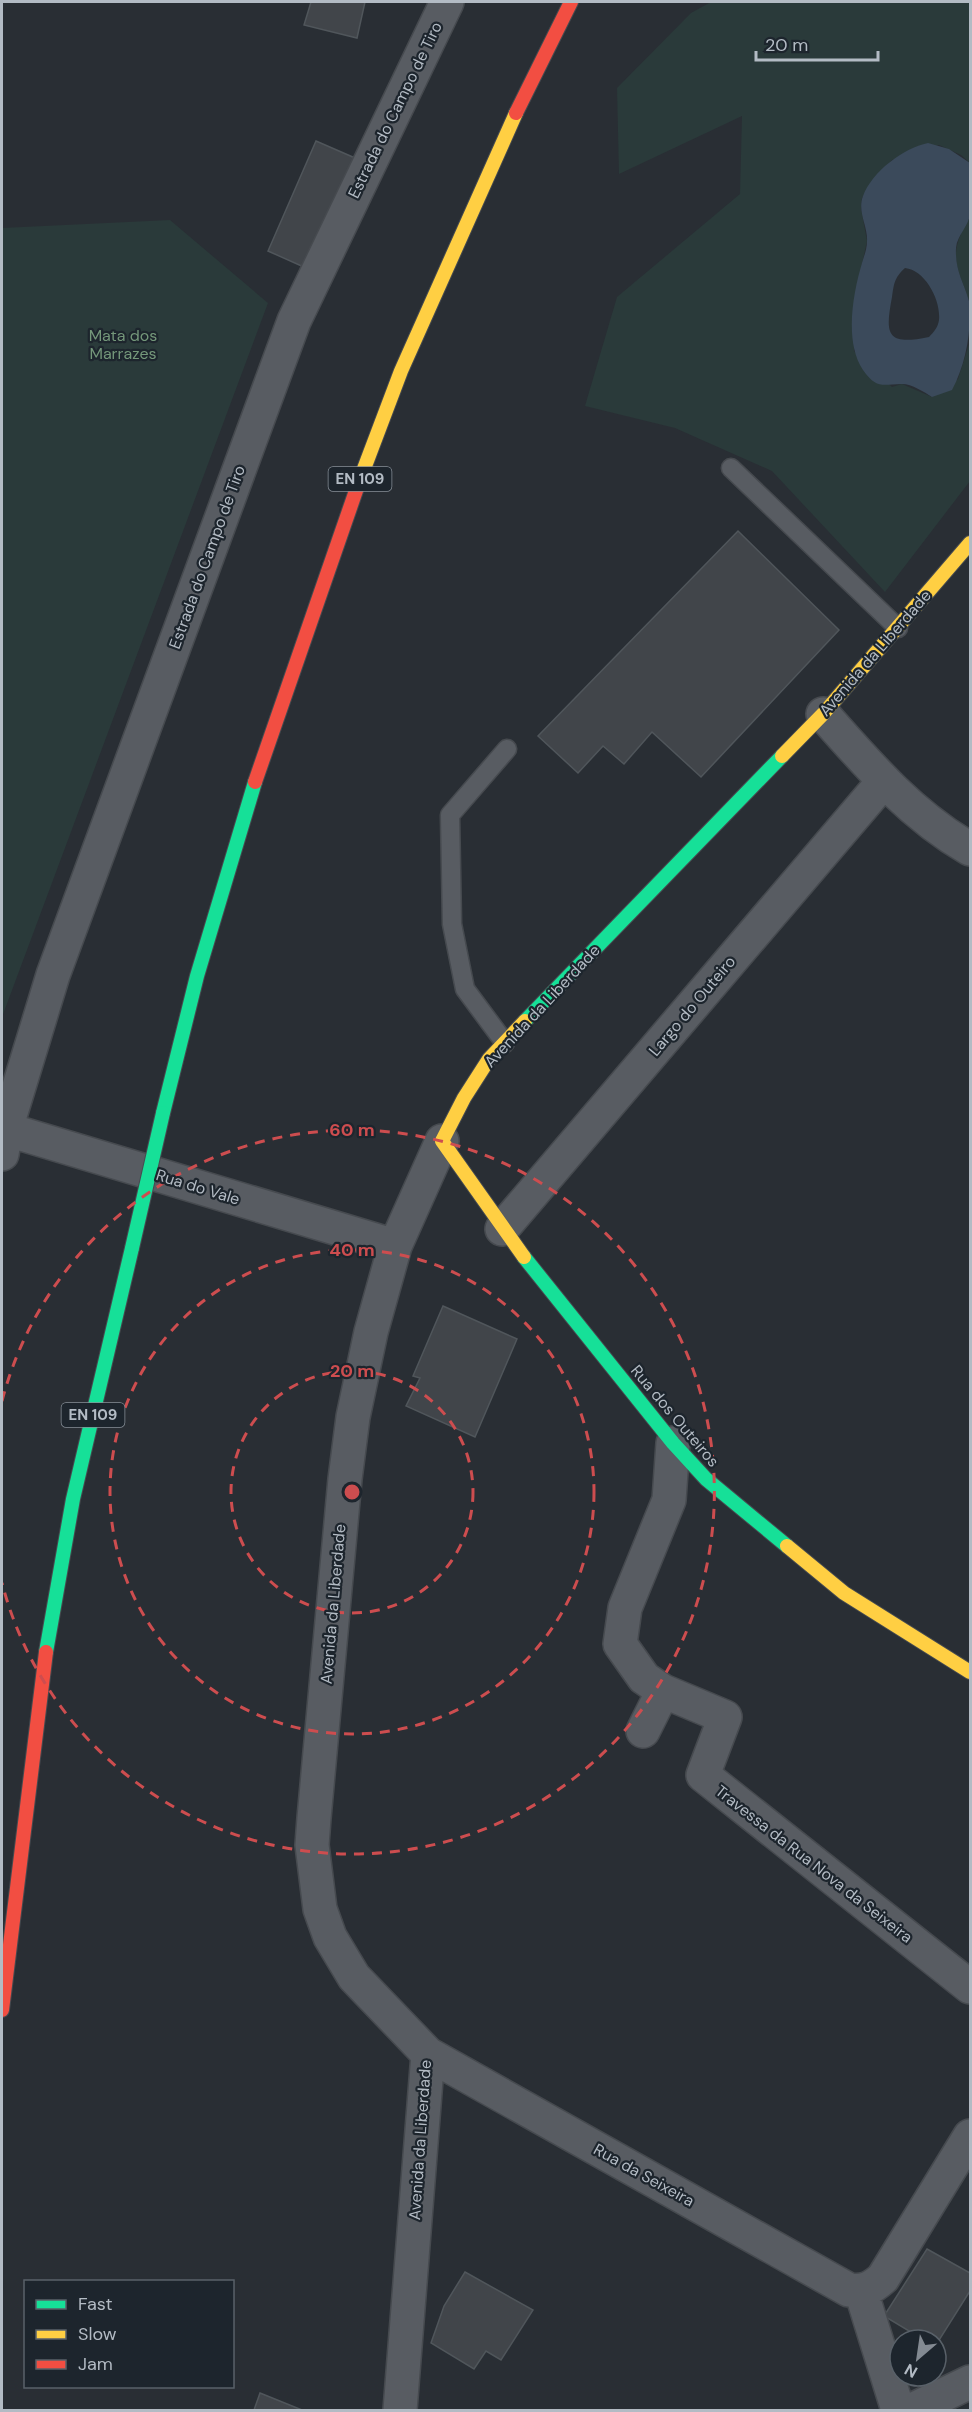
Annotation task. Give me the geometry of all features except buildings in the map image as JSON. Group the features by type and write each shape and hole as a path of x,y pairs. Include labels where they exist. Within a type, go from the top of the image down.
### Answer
{"main road":[{"name":"EN 109","path":"2,2010 26,1791 57,1582 89,1430 197,976 238,833 344,520 415,339 522,99 571,2"},
{"name":"Avenida da Liberdade","path":"442,1141 464,1098 489,1059 823,714 970,543"},
{"name":"Rua dos Outeiros","path":"442,1141 502,1229 673,1443 706,1479 844,1593 970,1672"}],"street":[{"name":"Estrada do Campo de Tiro","path":"3,1137 53,975 294,321 447,2"},
{"path":"823,714 883,782 911,808 970,849"},
{"name":"Largo do Outeiro","path":"502,1229 883,782"},
{"name":"Rua do Vale","path":"3,1137 395,1246"},
{"name":"Avenida da Liberdade","path":"400,2410 428,2054 354,1977 339,1955 320,1909 312,1845 345,1479 360,1378 395,1246 442,1141"},
{"path":"643,1731 663,1691 644,1677 620,1644 625,1608 669,1500 673,1443"},
{"name":"Travessa da Rua Nova da Seixeira","path":"663,1691 725,1717 703,1775 970,1987"},
{"name":"Rua da Seixeira","path":"428,2054 832,2283 861,2292"},
{"path":"898,2410 861,2292 873,2287 883,2278 970,2136"},
{"path":"912,2410 970,2382"}],"lane":[{"path":"731,468 898,628"},
{"path":"505,1043 465,989 452,924 450,814 507,749"}],"green space":[{"path":"711,2 970,2 970,163 961,155 939,145 892,160 869,186 862,198 861,208 867,241 855,297 854,351 892,387 902,384 932,397 958,379 970,341 970,481 885,592 772,471 675,428 585,406 617,297 740,194 742,116 619,174 617,88 691,13"},
{"path":"970,217 970,304 958,269 956,252 958,242"},
{"name":"Mata dos Marrazes","path":"170,220 268,303 2,1017 2,228"}],"water":[{"path":"928,143 949,149 970,163 970,214 956,248 958,269 969,301 970,323 967,347 952,390 932,397 910,385 881,384 872,381 857,359 852,332 853,303 867,244 861,208 863,196 873,178 881,170 899,156","holes":["905,268 919,274 930,287 937,304 939,320 936,329 929,337 904,340 897,338 889,328 890,310 897,278"]}],"traffic: fast":[{"path":"525,1021 782,756"},
{"path":"163,1113 197,976 255,782"},
{"path":"132,1248 163,1113"},
{"path":"46,1652 73,1499 132,1248"},
{"path":"524,1257 673,1443 706,1479 787,1546"}],"traffic: slow":[{"path":"359,482 401,371 516,113"},
{"path":"782,756 823,714 970,543"},
{"path":"524,1257 442,1141 464,1098 489,1059 525,1021"},
{"path":"787,1546 844,1593 970,1672"}],"traffic: jam":[{"path":"516,113 571,2"},
{"path":"255,782 359,482"},
{"path":"2,2010 46,1652"}]}
